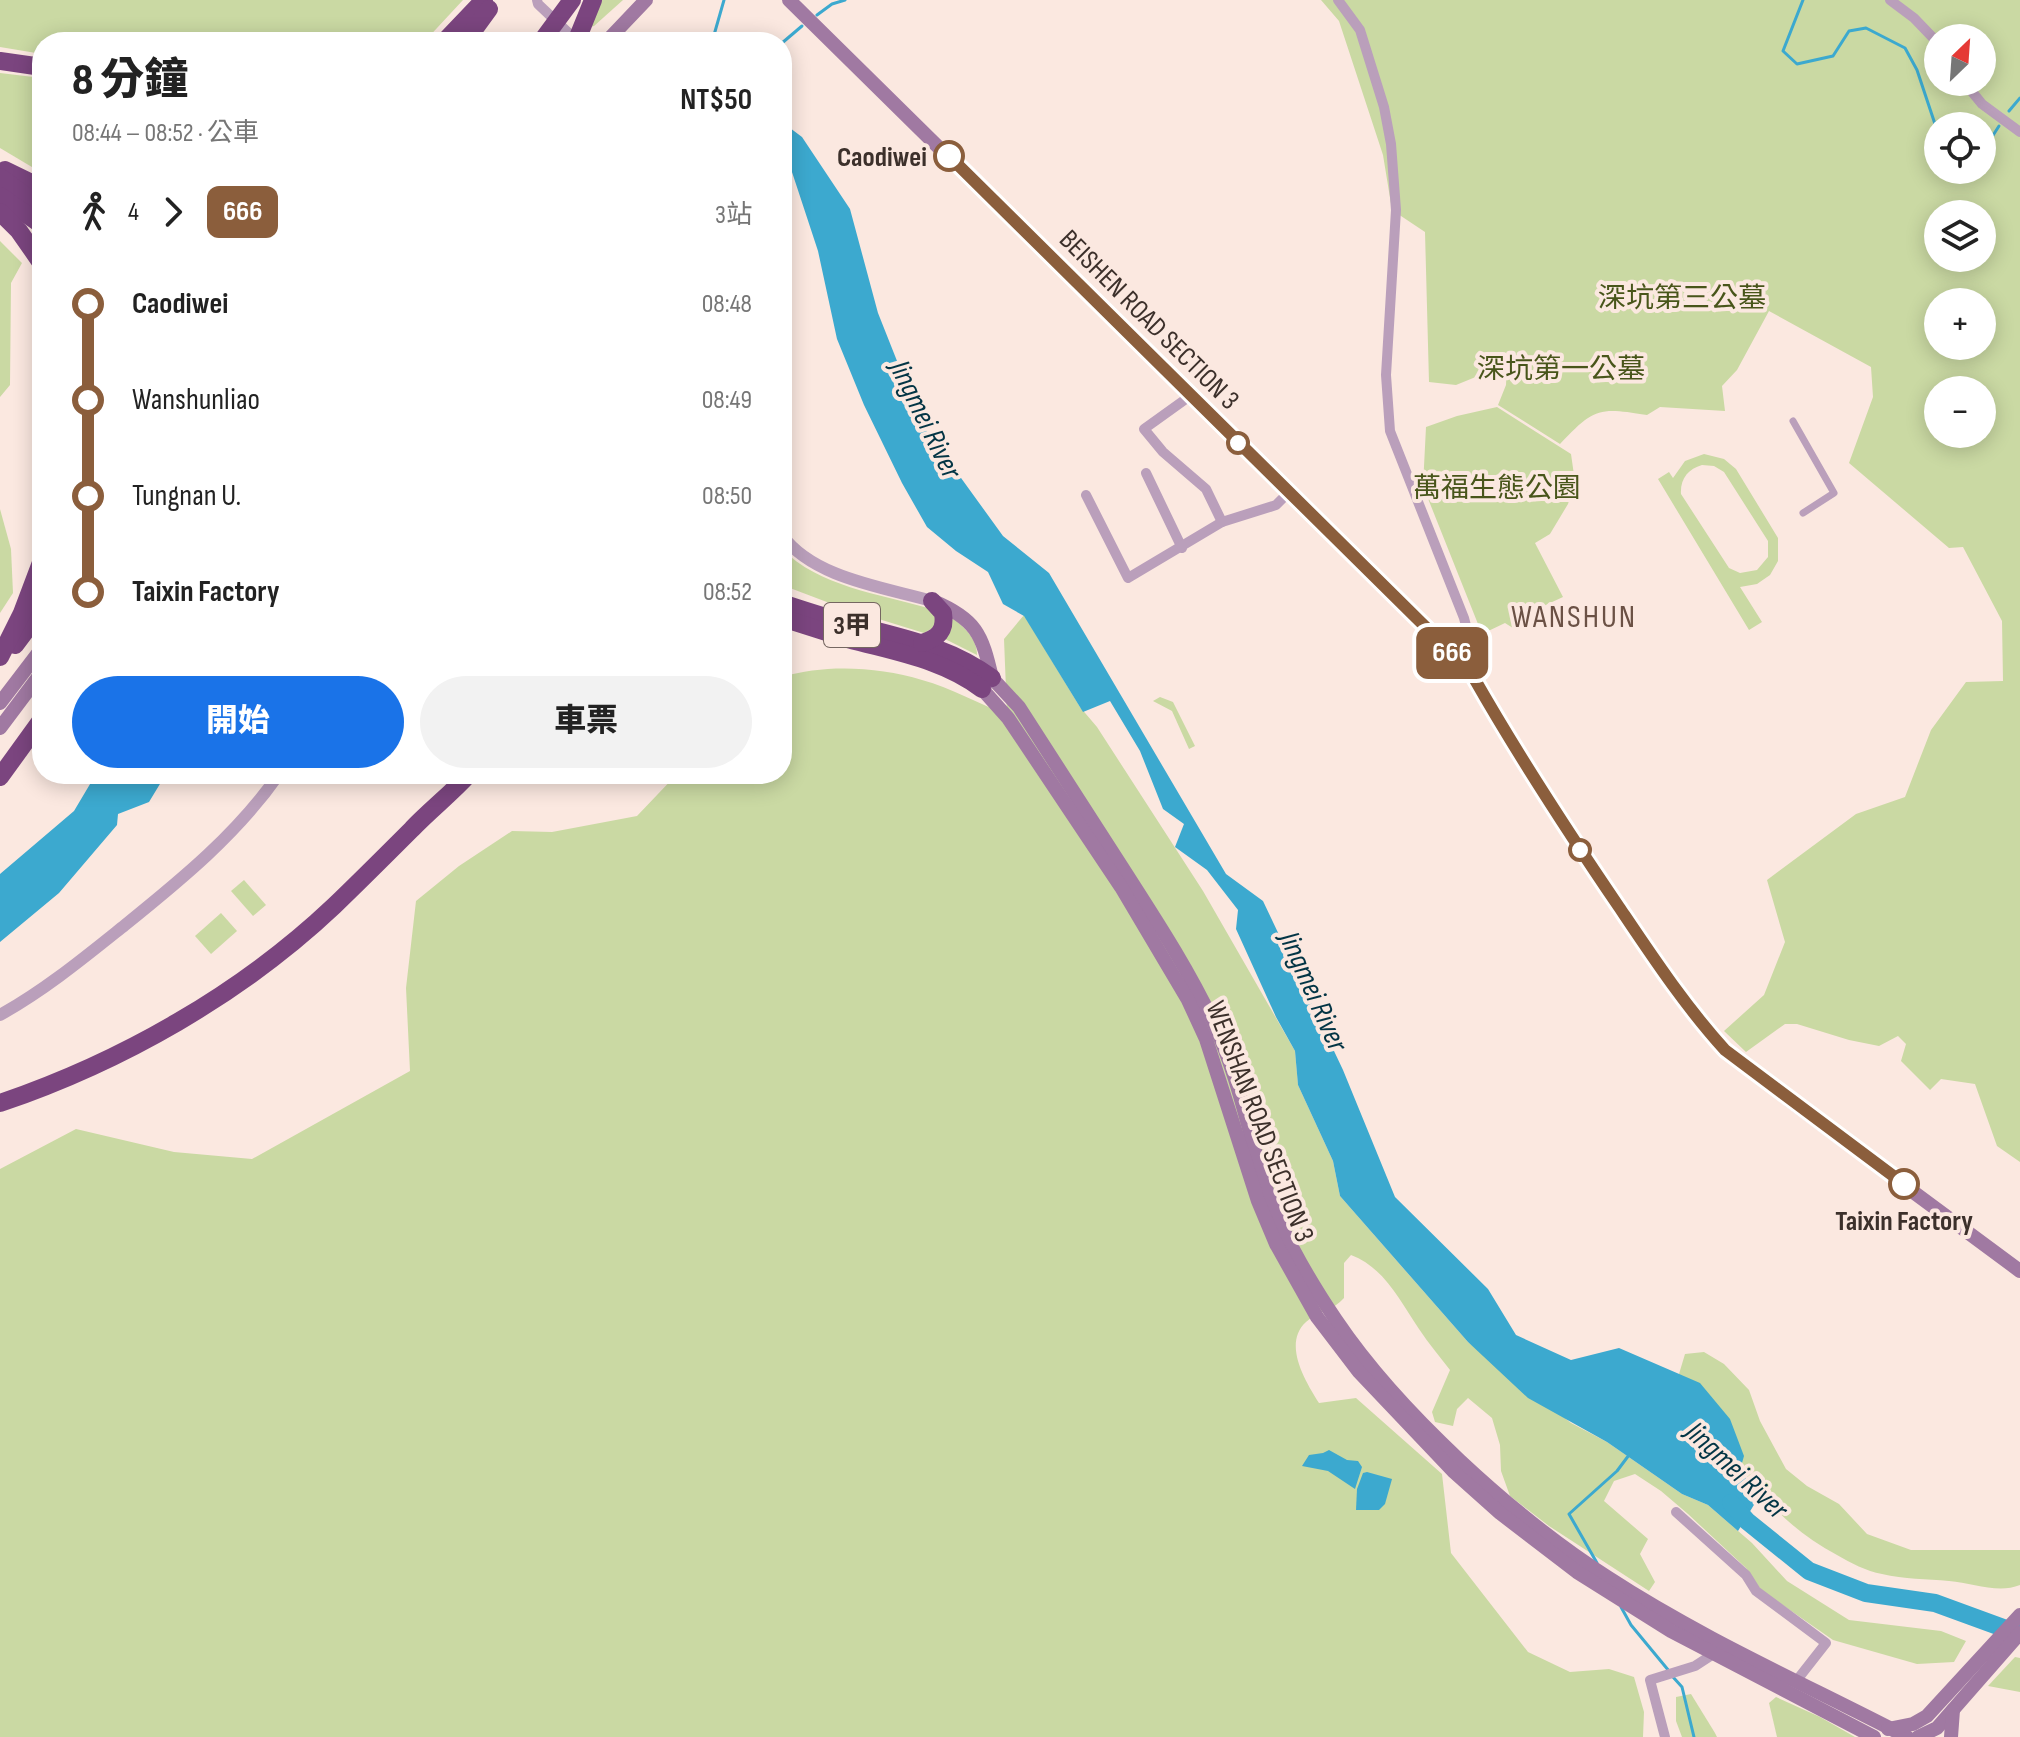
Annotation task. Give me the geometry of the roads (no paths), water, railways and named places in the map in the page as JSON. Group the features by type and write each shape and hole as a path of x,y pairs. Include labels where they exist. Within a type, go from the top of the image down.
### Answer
{"highway":[{"path":"454,32 484,0"},
{"path":"472,32 495,0"},
{"path":"548,32 572,0"},
{"path":"582,32 593,0"},
{"path":"0,61 32,66"},
{"path":"0,166 32,183"},
{"path":"0,177 32,201"},
{"path":"0,196 32,218"},
{"path":"0,212 32,250"},
{"path":"0,657 32,585"},
{"path":"792,598 850,624"},
{"path":"922,643 934,639 943,629 943,613 932,601"},
{"name":"3甲","path":"792,606 922,643 966,660 987,684"},
{"name":"3甲","path":"792,621 941,664 987,684"},
{"path":"0,665 32,622"},
{"path":"792,632 896,651"},
{"path":"0,777 32,733"},
{"path":"414,826 448,784"},
{"path":"0,1103 70,1076 172,1025 255,970 333,908 458,784"}],"main road":[{"path":"616,32 646,0"},
{"name":"BEISHEN ROAD SECTION 3","path":"789,0 1461,662 1474,678 1550,805 1664,974 1717,1041 1789,1100 2020,1271"},
{"path":"932,601 950,608 972,625 984,643 987,684"},
{"path":"0,703 32,661"},
{"name":"WENSHAN ROAD SECTION 3","path":"987,684 1019,707 1183,961 1217,1031 1237,1086 1265,1186 1304,1270 1342,1340 1360,1352 1444,1453 1500,1513 1547,1550 1671,1631 1719,1648"},
{"path":"0,728 32,685"},
{"name":"WENSHAN ROAD SECTION 3","path":"1444,1453 1604,1576 1669,1613 1719,1648"},
{"path":"1918,1737 1937,1728 1953,1710 1971,1679 2020,1615"},
{"path":"1886,1732 1927,1716 2020,1633"},
{"path":"1719,1648 1797,1680 1886,1732 1907,1737"},
{"path":"1719,1648 1874,1737"},
{"path":"1951,1737 1953,1710"}],"street":[{"path":"537,0 567,32"},
{"path":"1338,0 1360,30 1384,107 1391,144 1396,210 1386,375 1390,431 1464,618 1471,645 1469,655 1461,662"},
{"path":"1890,0 1924,28"},
{"path":"1975,96 2020,132"},
{"path":"1190,396 1144,429 1153,442 1206,489 1222,522"},
{"path":"1793,421 1834,493 1803,513"},
{"path":"1146,473 1182,548"},
{"path":"1086,495 1128,578 1222,522 1276,505 1289,492"},
{"path":"792,546 822,568 932,601"},
{"path":"0,1015 64,974 189,873 251,811 271,784"},
{"path":"1676,1512 1746,1575 1756,1591 1826,1643 1797,1680"},
{"path":"1665,1737 1650,1680 1695,1666 1719,1648"}],"water":[{"path":"792,130 802,137 850,209 878,313 922,424 1003,536 1049,573 1226,874 1263,901 1343,1070 1395,1197 1488,1289 1516,1335 1571,1360 1619,1348 1700,1383 1730,1419 1744,1456 1740,1470 1760,1495 1738,1531 1708,1505 1682,1494 1607,1442 1528,1398 1468,1342 1340,1196 1333,1161 1298,1085 1295,1051 1236,929 1238,910 1207,870 1175,847 1184,824 1163,809 1140,751 1110,701 1083,712 1024,616 1003,604 988,572 927,527 864,405 837,339 818,251 792,172"},
{"path":"90,784 160,784 149,802 118,814 117,825 59,893 0,942 0,874 74,811"},
{"path":"1329,1450 1347,1460 1358,1461 1362,1467 1355,1489 1328,1471 1302,1466 1309,1455"},
{"path":"1363,1473 1392,1479 1385,1504 1379,1510 1356,1510 1357,1489"}],"waterway":[{"path":"715,32 724,0"},
{"path":"817,15 832,4 845,0"},
{"path":"1803,0 1783,51 1797,64 1833,56 1849,31 1866,28 1905,48 1917,70 1931,112"},
{"path":"792,34 802,26"},
{"path":"2009,111 2020,98"},
{"path":"1996,131 1999,126"},
{"path":"1597,1563 1569,1514 1617,1471 1629,1455"},
{"name":"Jingmei River","path":"1731,1503 1747,1521 1809,1571 1866,1593 1935,1603 2020,1634"},
{"path":"1621,1607 1631,1625 1669,1671"},
{"path":"1673,1677 1682,1687 1694,1737"}],"place":[{"name":"Caodiwei","path":"949,156"},
{"name":"Taixin Factory","path":"1904,1184"}],"district":[{"name":"WANSHUN","path":"1574,616"}],"park label":[{"name":"深坑第三公墓","path":"1682,297"},
{"name":"深坑第一公墓","path":"1561,368"},
{"name":"萬福生態公園","path":"1497,487"}]}
